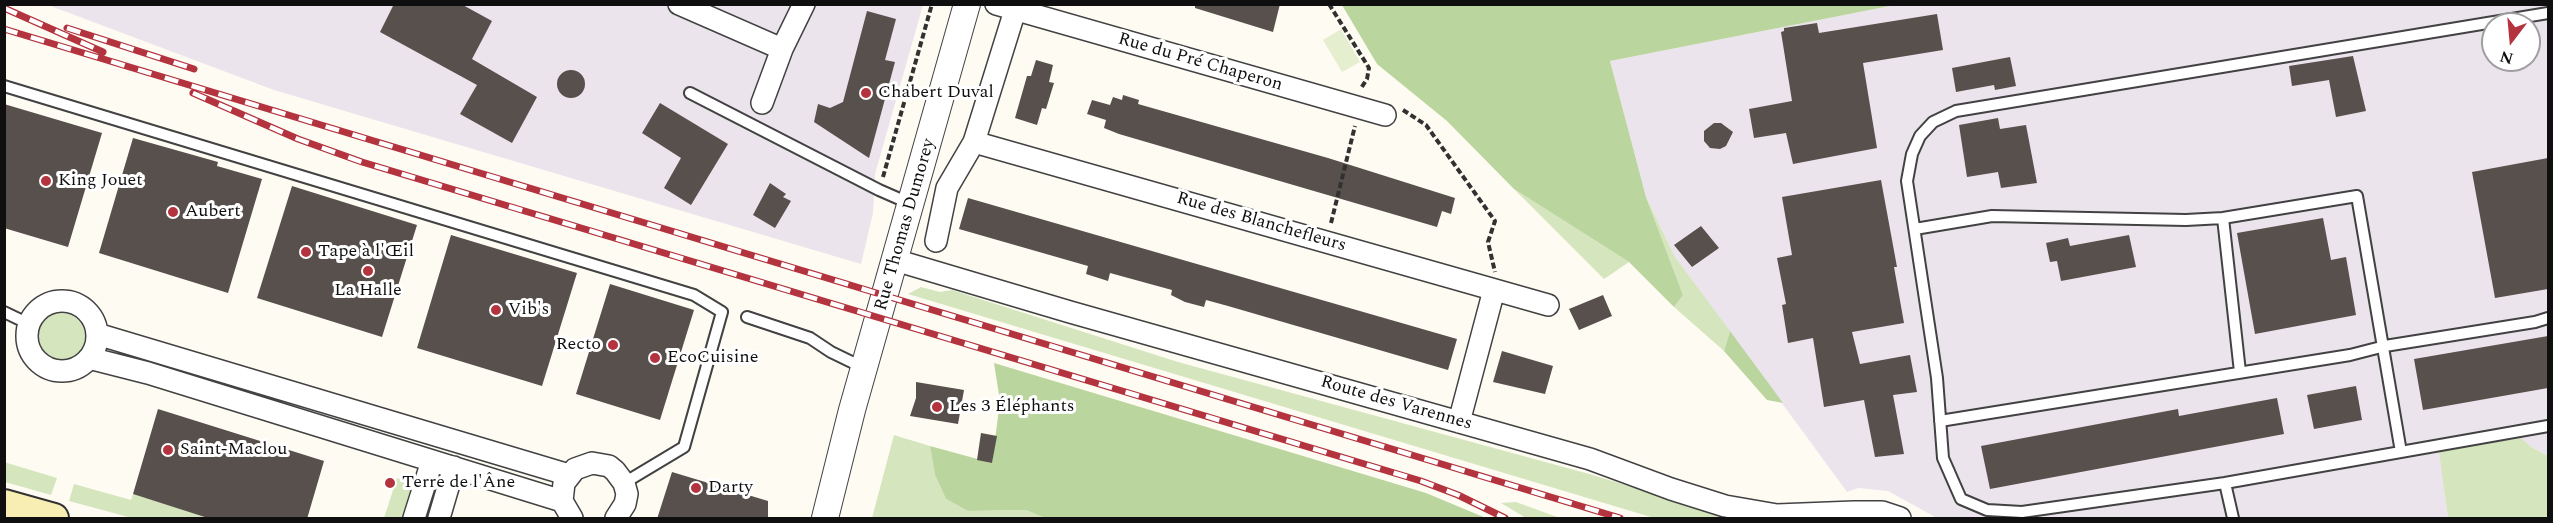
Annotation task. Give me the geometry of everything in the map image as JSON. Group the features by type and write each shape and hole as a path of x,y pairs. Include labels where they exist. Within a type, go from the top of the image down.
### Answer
{"main road":[{"path":"4,504 54,519"}],"street":[{"path":"679,4 782,49"},
{"path":"762,103 782,49 804,4"},
{"name":"Rue Thomas Dumorey","path":"825,519 843,446 967,4"},
{"path":"936,241 947,188 974,142 1009,6"},
{"name":"Rue du Pré Chaperon","path":"1009,6 1391,111"},
{"name":"Rue des Blanchefleurs","path":"974,142 1548,306"},
{"name":"Route des Varennes","path":"896,260 1070,312 1590,459 1725,506 1777,515 1882,512 1900,519"},
{"path":"1459,422 1494,290"},
{"path":"65,302 84,310 95,325 97,334 94,351 89,358 71,370 60,371 49,369 32,355 27,334 29,324 35,314 44,306 65,302"},
{"path":"97,334 568,475"},
{"path":"89,358 148,373 454,467 567,510"},
{"name":"Rue Thomas Dumorey","path":"838,519 843,446"},
{"path":"414,519 432,461"},
{"path":"567,510 562,492 568,475 583,465 602,464 615,471 624,483 627,494 625,504 616,519"},
{"path":"439,519 454,467"}],"lane":[{"path":"2548,13 1956,111 1933,122 1920,136 1912,154 1908,182 1937,378 1943,458 1961,499 1987,510 2022,512 2225,483 2548,426"},
{"path":"4,86 694,296 722,312 684,447 624,483"},
{"path":"690,93 879,190 912,204"},
{"path":"1915,229 1992,216 2186,220 2223,218 2357,196 2385,346 2401,452"},
{"path":"2223,218 2240,372"},
{"path":"4,312 29,324"},
{"path":"747,317 810,338 831,352 865,368"},
{"path":"1940,421 2350,354 2548,318"},
{"path":"2225,483 2233,519"}],"path":[{"path":"879,190 932,4"},
{"path":"1391,111 1426,125 1495,221 1488,242 1496,267 1494,290"}],"shaded area":[{"path":"48,5 923,5 875,174 873,213 861,264 274,90"},
{"path":"1895,5 2548,5 2548,456 2520,438 2440,451 2448,518 1937,518 1888,491 1858,488 1847,492 1675,257 1646,197 1610,61"}],"green space":[{"path":"1342,5 1895,5 1610,61 1646,197 1683,295 1674,307 1629,262 1514,189 1447,121 1377,64"},
{"path":"1341,29 1360,62 1342,72 1323,40"},
{"path":"1514,189 1629,262 1604,279"},
{"path":"1646,197 1675,257 1730,331 1724,351 1674,307 1683,295"},
{"path":"921,287 940,292 952,290 1178,362 1593,475 1731,518 1654,518 908,294"},
{"path":"56,313 66,313 81,323 85,337 84,346 75,357 66,361 56,361 41,351 37,342 37,332 47,317"},
{"path":"1730,331 1783,403 1767,400 1724,351"},
{"path":"994,363 1426,493 1486,518 1045,518 1026,510 968,511 946,499 935,475 930,446 992,463 1000,401"},
{"path":"894,435 930,446 935,475 946,499 968,511 1026,510 1045,518 872,518"},
{"path":"2521,438 2531,447 2548,456 2548,518 2448,518 2439,451"},
{"path":"4,462 57,478 51,495 5,482"},
{"path":"397,478 415,484 403,518 384,518"},
{"path":"74,484 131,500 133,494 212,518 132,518 69,501"},
{"path":"1516,502 1560,518 1526,518 1501,503"}],"building":[{"path":"394,4 461,4 492,21 472,59 537,97 512,143 460,114 477,85 380,32"},
{"path":"1195,4 1280,4 1273,32 1195,8"},
{"name":"Chabert Duval","path":"867,11 896,19 885,60 895,62 869,158 814,122 818,104 830,108 843,102"},
{"path":"1937,14 1943,50 1863,63 1877,148 1793,164 1786,133 1754,138 1749,109 1792,101 1781,32 1784,28 1817,23 1819,33"},
{"path":"2353,56 2366,111 2336,117 2329,80 2292,86 2289,66"},
{"path":"2010,57 2016,86 1995,90 1994,85 1956,92 1952,68"},
{"path":"1036,60 1053,65 1049,82 1054,83 1046,109 1042,108 1037,125 1015,118 1027,76 1031,76"},
{"path":"571,70 581,74 585,84 581,94 571,98 561,94 557,84 561,74"},
{"path":"1123,95 1139,100 1138,104 1328,158 1455,198 1451,214 1442,211 1437,227 1119,134 1104,128 1106,120 1087,114 1092,100 1110,105 1113,97 1122,100"},
{"path":"660,103 728,144 691,205 664,188 681,158 642,133"},
{"name":"King Jouet","path":"4,104 102,133 68,247 4,228"},
{"path":"1998,118 2000,129 2026,125 2037,183 2001,188 1998,172 1967,177 1959,125"},
{"path":"1714,123 1721,123 1733,132 1726,146 1720,149 1710,148 1704,141 1704,131"},
{"path":"133,138 218,162 217,166 262,179 228,293 99,253"},
{"path":"2548,158 2548,289 2495,298 2472,172"},
{"path":"1881,180 1897,267 1894,267 1904,323 1852,332 1860,364 1910,355 1917,392 1893,395 1904,454 1875,457 1864,400 1824,407 1813,338 1788,343 1782,305 1786,304 1777,258 1792,255 1782,197"},
{"path":"770,183 786,194 783,197 791,201 775,228 753,215"},
{"path":"292,186 417,225 382,337 257,298"},
{"path":"968,198 1457,339 1448,370 1206,300 1204,307 1185,302 1171,295 1172,290 1110,273 1108,281 1086,274 1088,266 959,229"},
{"path":"2323,218 2331,260 2346,257 2356,315 2255,334 2237,233"},
{"path":"1701,226 1719,248 1692,267 1674,245"},
{"path":"451,235 577,273 542,386 417,348"},
{"path":"2129,235 2136,267 2061,281 2057,261 2050,262 2046,243 2068,238 2070,246"},
{"path":"610,284 694,310 660,420 576,394"},
{"path":"1603,295 1612,316 1579,330 1569,309"},
{"path":"2548,336 2548,388 2423,410 2414,359"},
{"path":"1502,351 1553,366 1545,394 1493,382"},
{"name":"Les 3 Éléphants","path":"916,382 964,390 958,424 910,416 916,398"},
{"path":"2356,386 2362,420 2314,429 2307,395"},
{"path":"2277,398 2284,434 1990,489 1981,446 2178,409 2179,416"},
{"path":"158,409 324,461 307,519 211,519 133,494"},
{"path":"981,433 997,436 992,463 977,460"},
{"name":"Darty","path":"672,472 768,501 768,519 657,519"}],"railway":[{"path":"4,8 103,52"},
{"path":"67,28 194,69"},
{"path":"4,29 1620,518"},
{"path":"193,93 298,139 362,162 1421,481 1458,495 1505,518"}],"place":[{"name":"Chabert Duval","path":"866,93"},
{"name":"King Jouet","path":"46,181"},
{"name":"Aubert","path":"173,212"},
{"name":"Tape à l'Œil","path":"306,252"},
{"name":"La Halle","path":"368,271"},
{"name":"Vib's","path":"496,310"},
{"name":"Recto","path":"613,345"},
{"name":"EcoCuisine","path":"655,358"},
{"name":"Les 3 Éléphants","path":"937,407"},
{"name":"Saint-Maclou","path":"168,450"},
{"name":"Terre de l'Âne","path":"390,483"},
{"name":"Darty","path":"696,488"}]}
